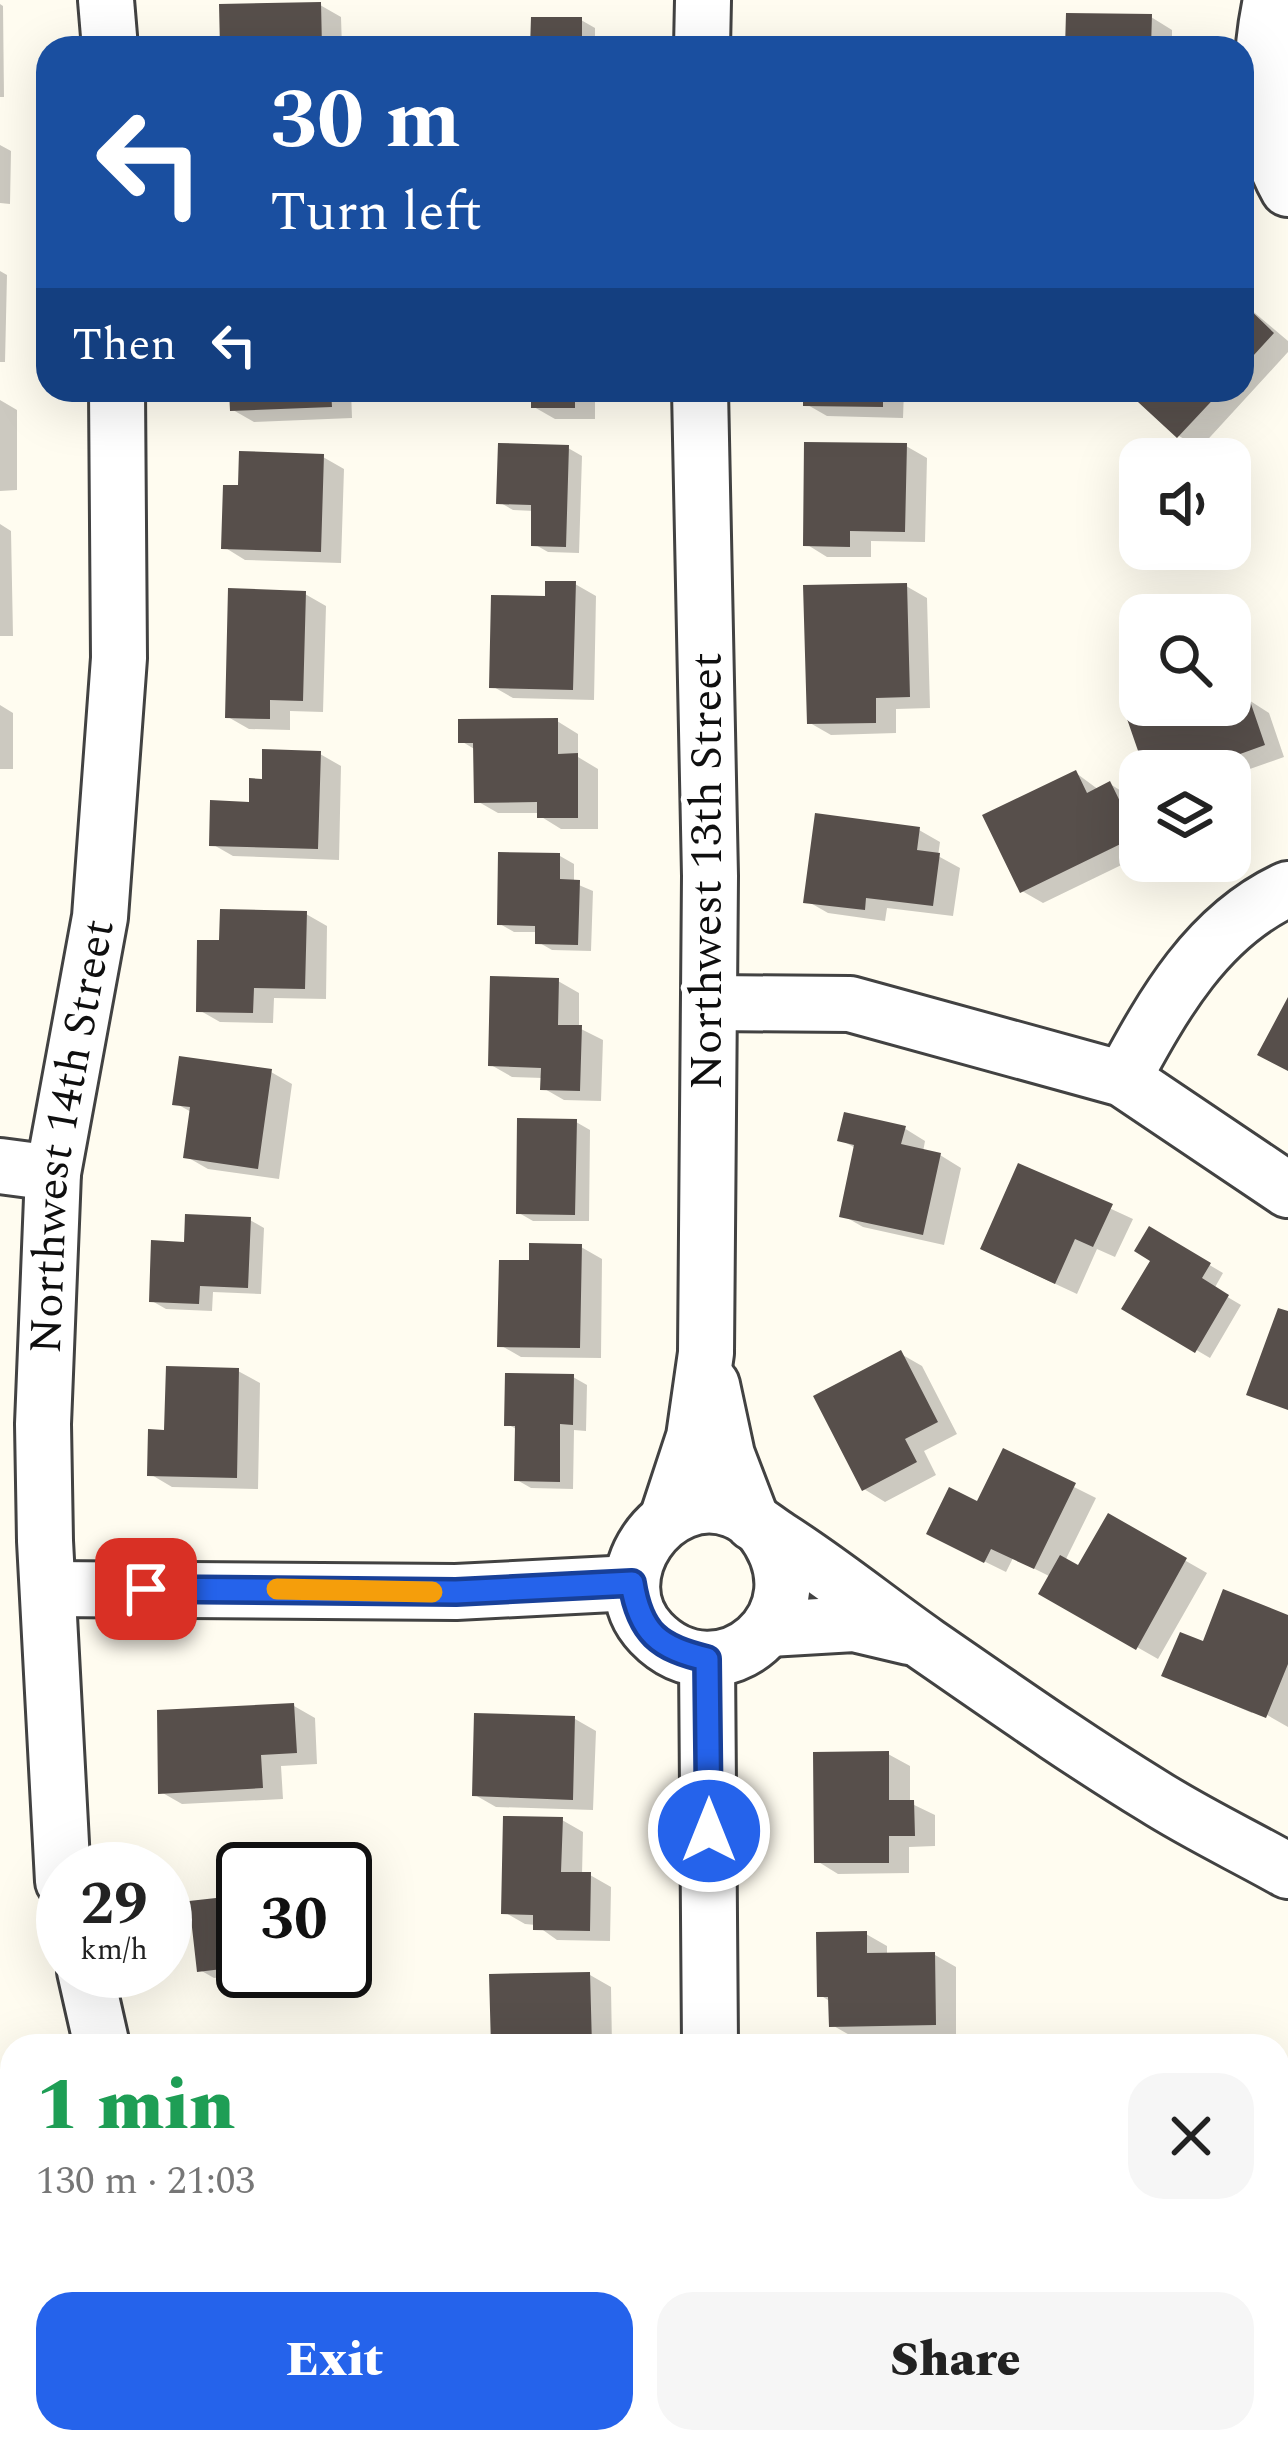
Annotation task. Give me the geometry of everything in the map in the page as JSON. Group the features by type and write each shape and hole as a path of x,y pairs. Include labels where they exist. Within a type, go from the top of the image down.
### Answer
{"street":[{"path":"106,0 109,36"},
{"path":"702,36 703,0"},
{"path":"1270,0 1265,129 1288,189"},
{"name":"Northwest 14th Street","path":"61,1842 43,1424 53,1173 100,916 119,658 117,402"},
{"name":"Northwest 13th Street","path":"667,1519 694,1438 706,1353 710,1003 700,402"},
{"path":"1123,1079 1168,996 1216,938 1288,889"},
{"path":"710,1003 850,1004 1123,1079 1288,1190"},
{"path":"0,1166 53,1173"},
{"name":"Northwest 13th Street","path":"706,1353 727,1455 757,1525"},
{"path":"757,1525 776,1547 782,1565 784,1595 770,1629 746,1649 707,1659 676,1652 649,1632 637,1610 632,1583 641,1545 667,1519 704,1506 733,1510 757,1525 823,1567 922,1641 1155,1798 1288,1871"},
{"path":"48,1589 456,1592 632,1583"},
{"path":"770,1629 854,1624 922,1641"},
{"path":"707,1659 710,2034"},
{"path":"91,1998 99,2034"}],"building":[{"path":"321,2 322,36 220,36 219,4"},
{"path":"1066,13 1152,14 1151,36 1065,36"},
{"path":"531,17 582,17 582,36 530,36"},
{"path":"1254,314 1274,333 1254,355"},
{"path":"230,402 332,402 332,407 230,411"},
{"path":"531,402 575,402 575,408 531,408"},
{"path":"803,402 883,402 883,407 803,406"},
{"path":"1138,402 1211,402 1177,438"},
{"path":"804,442 907,443 905,532 850,531 850,547 803,546"},
{"path":"498,443 569,445 566,547 531,546 531,505 496,504"},
{"path":"239,451 324,454 321,552 221,549 223,485 238,485"},
{"path":"545,581 576,581 573,690 489,688 491,595 545,596"},
{"path":"907,583 910,697 876,698 876,723 807,724 803,585"},
{"path":"228,588 306,591 303,701 270,700 270,719 225,718"},
{"path":"1251,704 1265,745 1251,750 1138,750 1129,726 1251,726"},
{"path":"558,718 558,754 578,753 578,818 537,818 537,802 474,803 473,743 458,743 458,719"},
{"path":"262,749 321,751 318,849 209,846 210,800 249,802 249,778 262,779"},
{"path":"1076,770 1087,793 1110,781 1119,799 1119,845 1020,893 982,815"},
{"path":"815,813 920,827 917,850 940,853 933,906 866,898 865,910 803,903"},
{"path":"498,852 560,853 560,879 580,880 578,945 535,944 535,926 497,925"},
{"path":"220,909 307,911 305,989 254,988 253,1013 196,1012 197,940 219,940"},
{"path":"490,976 559,978 558,1025 582,1025 580,1091 540,1090 541,1068 488,1066"},
{"path":"1288,997 1288,1071 1257,1055"},
{"path":"179,1056 272,1069 258,1169 183,1158 190,1107 172,1105"},
{"path":"844,1112 906,1126 901,1144 941,1153 923,1235 839,1217 854,1145 837,1141"},
{"path":"517,1118 577,1119 575,1215 516,1214"},
{"path":"1018,1163 1113,1204 1093,1247 1075,1239 1055,1284 980,1249"},
{"path":"185,1214 251,1217 248,1288 200,1286 199,1304 149,1302 151,1240 184,1242"},
{"path":"1149,1226 1211,1263 1202,1278 1229,1295 1195,1353 1121,1309 1150,1261 1134,1251"},
{"path":"529,1243 582,1244 580,1348 497,1347 499,1260 529,1260"},
{"path":"1278,1308 1288,1311 1288,1410 1246,1395"},
{"path":"901,1350 938,1422 905,1439 917,1462 862,1491 813,1396"},
{"path":"166,1366 239,1368 237,1478 147,1476 148,1429 164,1430"},
{"path":"505,1373 574,1374 573,1425 560,1424 560,1482 514,1481 515,1426 504,1426"},
{"path":"1003,1448 1076,1483 1034,1569 991,1549 984,1563 926,1534 949,1487 977,1501"},
{"path":"1108,1513 1187,1558 1136,1650 1038,1594 1060,1555 1078,1565"},
{"path":"1223,1589 1288,1615 1288,1664 1266,1718 1161,1676 1180,1632 1203,1641"},
{"path":"294,1703 297,1753 261,1755 263,1788 158,1794 157,1710"},
{"path":"474,1713 575,1716 573,1800 472,1796"},
{"path":"889,1751 889,1800 914,1800 915,1836 889,1836 889,1863 814,1863 813,1752"},
{"path":"503,1816 563,1817 561,1872 591,1872 590,1931 533,1930 533,1915 501,1914"},
{"path":"216,1898 216,1970 197,1972 192,1901"},
{"path":"867,1931 867,1953 935,1952 936,2025 829,2027 828,1997 817,1997 816,1932"},
{"path":"590,1972 592,2034 491,2034 489,1974"}],"slow traffic":[{"path":"277,1589 432,1592"}],"route":[{"path":"146,1589 456,1592 632,1583 637,1610 649,1632 676,1652 707,1659 709,1831"}]}
